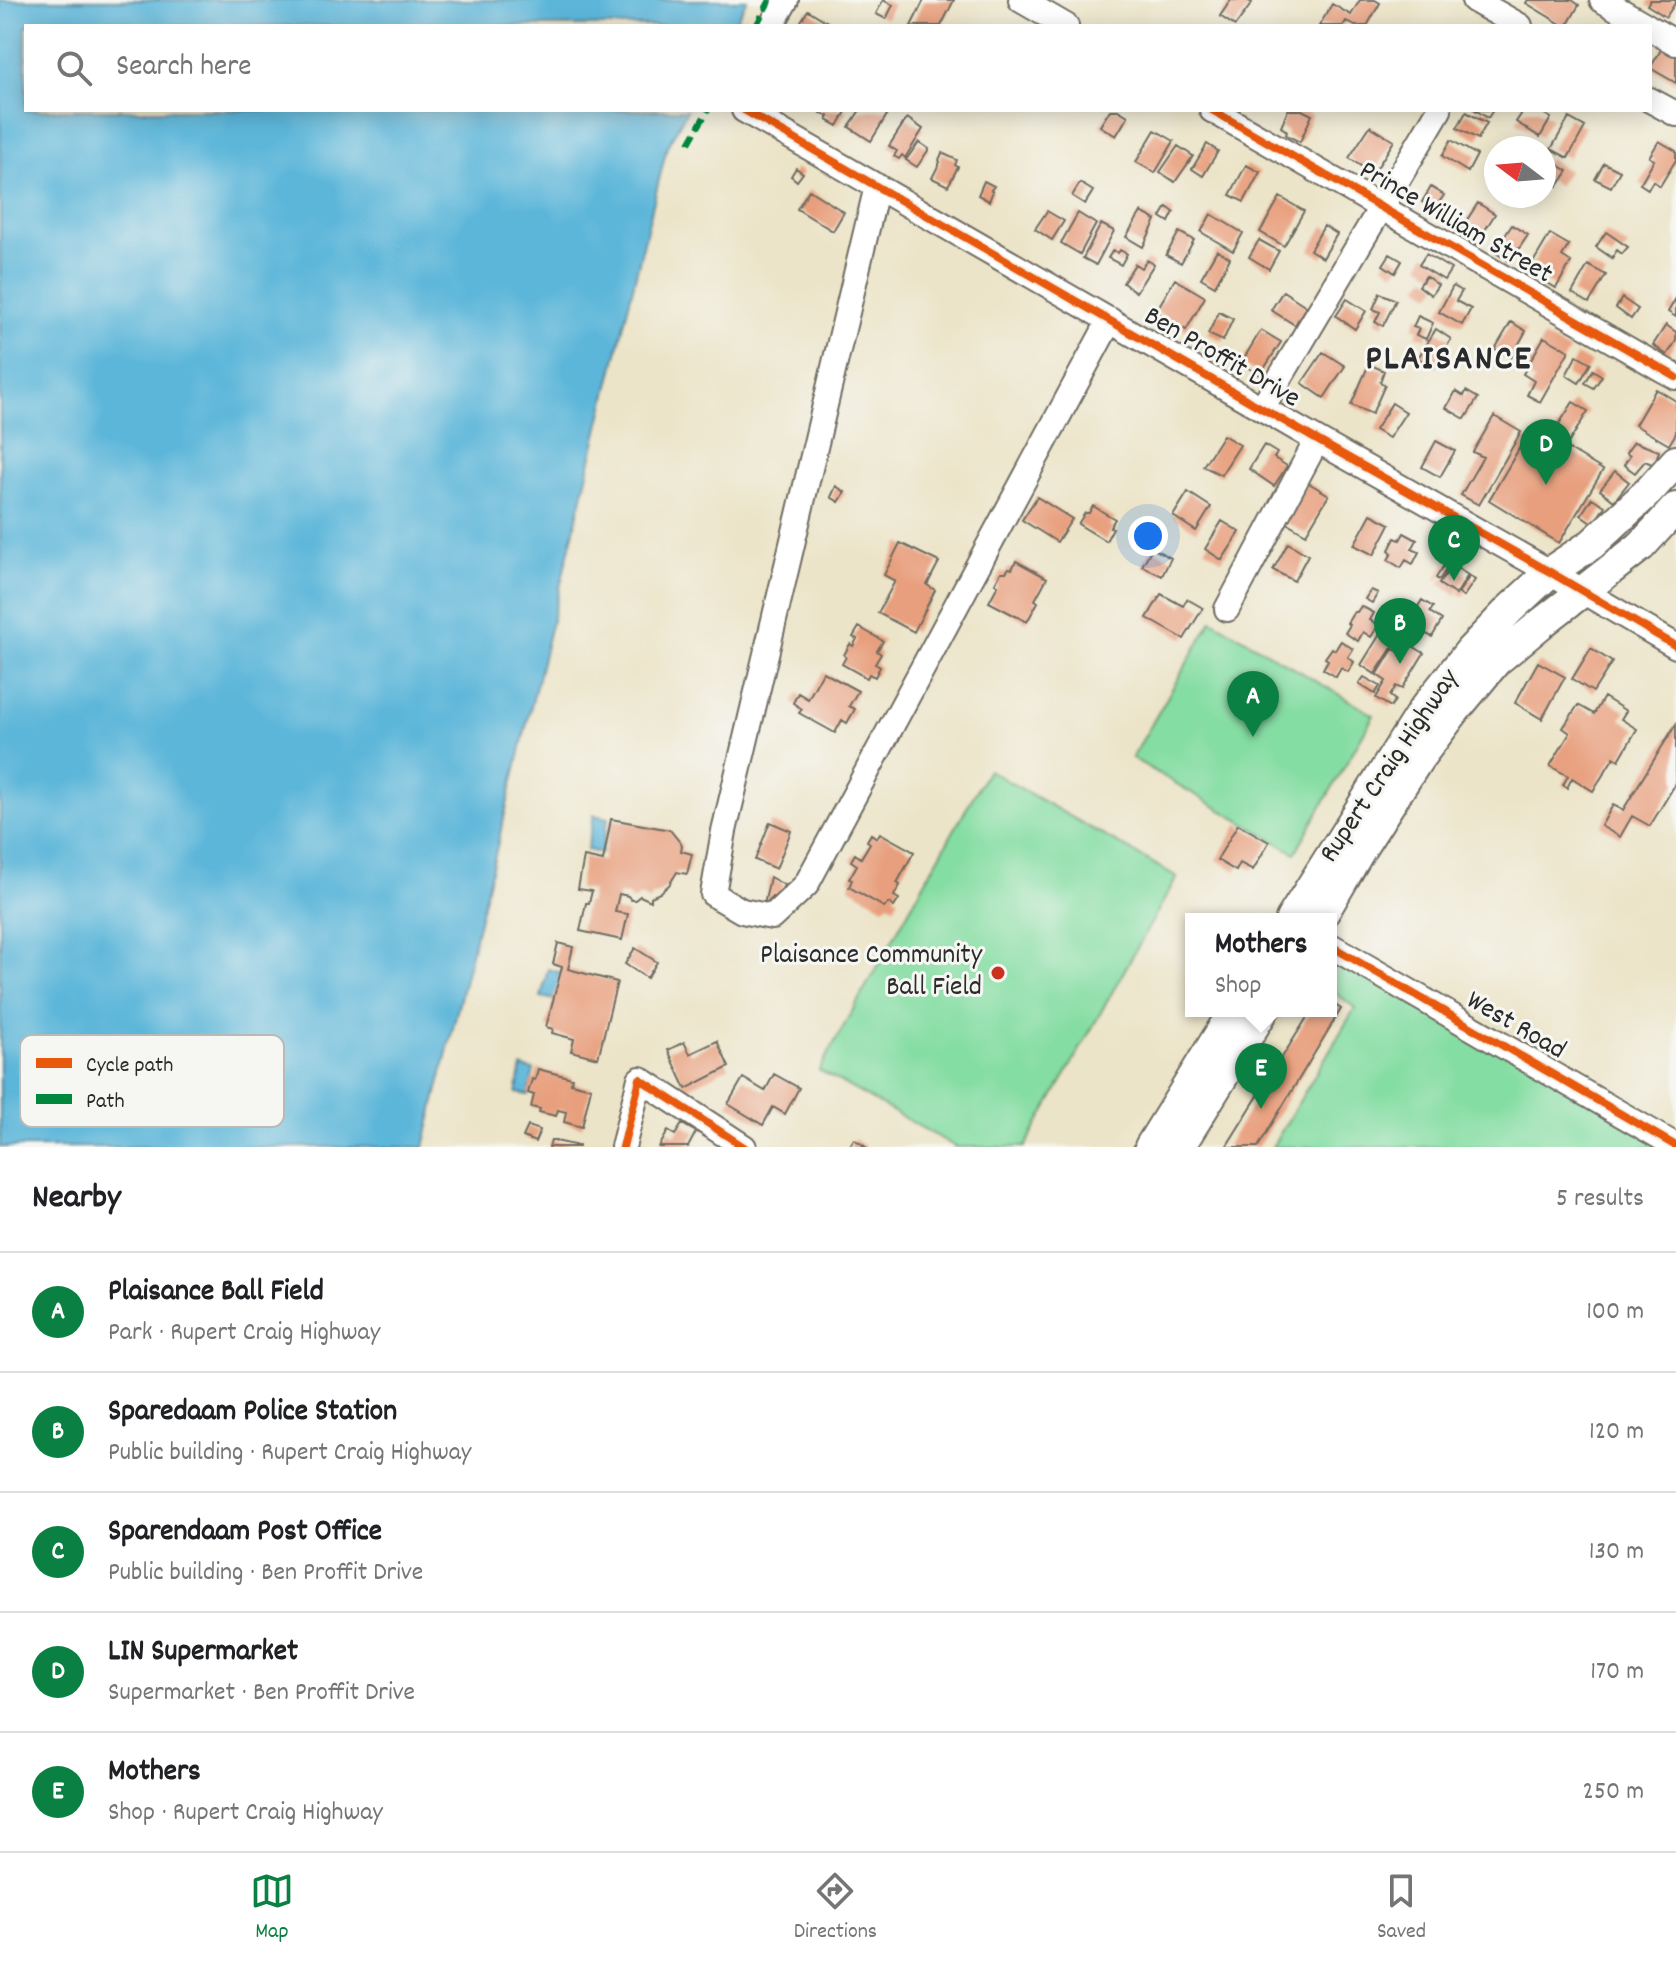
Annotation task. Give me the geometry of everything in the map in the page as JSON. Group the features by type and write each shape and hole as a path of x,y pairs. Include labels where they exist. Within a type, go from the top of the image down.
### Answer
{"main road":[{"name":"Rupert Craig Highway","path":"1295,913 1423,710 1470,651 1550,572 1592,544 1676,461"},
{"name":"Rupert Craig Highway","path":"1323,913 1419,758 1496,661 1641,546 1676,508"},
{"path":"1150,1147 1230,1017"},
{"path":"1179,1147 1259,1017"}],"street":[{"path":"772,24 786,0"},
{"path":"1021,0 1063,24"},
{"path":"1474,0 1492,19 1512,24"},
{"path":"1602,0 1643,24"},
{"path":"1652,29 1676,43"},
{"path":"1652,101 1676,114"},
{"name":"Ben Proffit Drive","path":"748,112 1676,646"},
{"name":"Prince William Street","path":"1216,112 1676,377"},
{"path":"1262,408 1438,112"},
{"path":"877,186 724,831 713,894 742,911 772,917 806,885 1110,320"},
{"path":"1227,609 1317,440"},
{"name":"West Road","path":"1337,949 1676,1146"},
{"path":"623,1147 640,1079 744,1147"}],"green space":[{"path":"1212,620 1374,715 1295,853 1132,758"},
{"name":"Plaisance Community Ball Field","path":"988,770 1177,877 1025,1147 956,1147 819,1070"},
{"path":"1337,950 1671,1147 1272,1147 1355,1008 1337,994"}],"water":[{"path":"0,0 747,0 734,24 24,24 24,112 686,112 667,147 424,1147 0,1147"},
{"path":"594,815 608,818 601,853 587,850"},
{"path":"548,969 562,973 555,1000 541,997"},
{"path":"522,1067 534,1070 528,1095 516,1093"}],"building":[{"path":"883,0 893,5 886,19 876,14"},
{"path":"924,0 954,0 942,24 912,24"},
{"path":"1231,0 1252,3 1236,24 1220,16"},
{"path":"1360,0 1380,3 1368,24 1346,21 1344,24 1320,24 1332,4 1351,15"},
{"path":"1528,0 1572,0 1579,5 1568,24 1561,24 1526,3"},
{"path":"1650,0 1676,2 1666,17 1647,5"},
{"path":"808,10 831,24 799,24"},
{"path":"1664,45 1676,52 1676,83 1652,69"},
{"path":"821,112 846,112 838,126"},
{"path":"859,112 889,112 871,141 849,127"},
{"path":"1109,112 1121,112 1128,116 1116,136 1100,126"},
{"path":"1287,112 1312,115 1300,142 1286,135 1287,131 1281,127"},
{"path":"1466,112 1487,123 1478,139 1457,128"},
{"path":"1478,112 1492,112 1488,118"},
{"path":"1523,112 1541,112 1551,118 1538,136 1516,122"},
{"path":"907,118 923,129 905,158 902,155 899,159 894,156 897,151 889,146"},
{"path":"1569,118 1585,127 1568,158 1556,152 1556,140"},
{"path":"1370,126 1394,141 1373,174 1349,158"},
{"path":"1155,130 1174,141 1155,173 1136,162"},
{"path":"1451,140 1477,155 1468,172 1442,156"},
{"path":"1659,141 1676,151 1676,160 1660,186 1653,181 1648,189 1640,184 1654,160 1649,157"},
{"path":"919,142 929,149 917,167 906,160"},
{"path":"1207,144 1218,151 1203,176 1192,169"},
{"path":"1178,146 1193,156 1175,182 1160,172"},
{"path":"942,153 957,160 955,165 958,167 948,186 932,178"},
{"path":"1556,163 1568,171 1556,185"},
{"path":"1604,163 1620,171 1611,187 1595,179"},
{"path":"1246,165 1260,172 1244,202 1230,195"},
{"path":"796,168 803,173 797,181 791,176"},
{"path":"984,181 994,186 989,201 978,195"},
{"path":"1080,183 1093,191 1085,204 1072,196"},
{"path":"1431,187 1444,195 1434,210 1422,202"},
{"path":"809,190 844,212 833,231 797,209"},
{"path":"1280,197 1304,211 1284,246 1260,232"},
{"path":"1478,203 1495,214 1475,246 1457,235"},
{"path":"1167,207 1174,212 1169,222 1161,217"},
{"path":"1047,211 1064,221 1052,240 1035,229"},
{"path":"1141,212 1156,220 1143,247 1126,237"},
{"path":"1078,213 1096,224 1080,254 1061,243"},
{"path":"1211,214 1243,233 1233,251 1201,232"},
{"path":"1101,224 1114,231 1096,265 1083,258"},
{"path":"1512,225 1528,235 1510,262 1494,252"},
{"path":"1324,226 1337,234 1323,258 1310,250"},
{"path":"1179,232 1194,240 1181,263 1166,255"},
{"path":"1606,232 1628,247 1622,254 1617,250 1612,258 1596,247"},
{"path":"1550,234 1569,245 1562,256 1571,262 1556,288 1528,271"},
{"path":"1259,240 1279,251 1269,269 1249,257"},
{"path":"1113,250 1127,254 1121,265 1108,258"},
{"path":"1217,250 1230,258 1215,286 1201,278"},
{"path":"1390,254 1402,261 1395,273 1383,265"},
{"path":"1426,254 1451,269 1444,280 1419,265"},
{"path":"1147,260 1154,264 1136,292 1123,283 1135,264 1141,268"},
{"path":"1588,265 1606,275 1589,303 1572,293"},
{"path":"1426,276 1438,285 1431,295 1419,286"},
{"path":"1175,279 1205,297 1186,330 1156,311"},
{"path":"1453,286 1462,291 1456,301 1471,309 1462,325 1439,312"},
{"path":"1283,291 1306,306 1295,325 1271,310"},
{"path":"1380,293 1396,300 1383,326 1375,322 1380,312 1373,309"},
{"path":"1622,298 1638,309 1631,319 1616,308"},
{"path":"1676,298 1676,317 1668,312"},
{"path":"1347,299 1366,311 1355,329 1336,316"},
{"path":"1219,312 1233,319 1223,341 1208,334"},
{"path":"1418,316 1433,323 1426,339 1416,335 1419,329 1413,327"},
{"path":"1511,322 1526,331 1511,358 1495,349"},
{"path":"1666,325 1676,332 1676,341 1667,355 1653,345"},
{"path":"1436,329 1451,339 1434,368 1418,358"},
{"path":"1261,330 1281,342 1260,375 1241,363"},
{"path":"1544,337 1569,351 1540,402 1527,395 1534,381 1523,374"},
{"path":"1323,352 1345,366 1324,398 1302,383"},
{"path":"1577,355 1591,363 1579,383 1566,375"},
{"path":"1369,364 1384,371 1380,382 1385,385 1372,414 1351,405"},
{"path":"1593,370 1602,376 1594,388 1585,383"},
{"path":"1656,389 1676,401 1676,433 1669,445 1635,425"},
{"path":"1456,391 1464,396 1466,391 1478,398 1465,419 1446,408"},
{"path":"1573,402 1588,411 1569,442 1554,432"},
{"path":"1392,403 1406,412 1389,438 1375,430"},
{"path":"1494,416 1521,432 1479,505 1461,495 1483,457 1473,452"},
{"path":"1540,432 1603,470 1559,543 1489,500 1526,437 1534,442"},
{"path":"1223,435 1240,445 1221,475 1203,466"},
{"path":"1436,441 1455,451 1440,477 1422,467"},
{"path":"1634,442 1659,451 1654,465 1645,461 1635,473 1624,465 1630,456 1626,453"},
{"path":"1264,445 1277,453 1274,458 1287,466 1274,486 1249,469"},
{"path":"1615,471 1629,482 1614,501 1600,490"},
{"path":"1307,482 1329,495 1306,534 1284,521"},
{"path":"836,486 845,492 839,502 831,497"},
{"path":"1188,492 1211,507 1196,531 1173,516"},
{"path":"1037,497 1072,519 1057,542 1022,520"},
{"path":"1592,498 1605,506 1594,524 1581,515"},
{"path":"1093,506 1115,519 1106,541 1078,524"},
{"path":"1371,514 1390,524 1374,555 1354,545"},
{"path":"1222,521 1240,532 1222,560 1205,549"},
{"path":"1404,533 1417,540 1412,549 1419,552 1413,564 1406,560 1401,568 1388,560 1395,538 1400,540"},
{"path":"900,543 939,562 927,585 935,590 914,632 878,613 895,581 884,575"},
{"path":"1288,543 1308,555 1294,581 1273,570"},
{"path":"1152,548 1171,558 1162,576 1142,566"},
{"path":"1016,561 1047,578 1027,622 989,602 1001,572 1012,569"},
{"path":"1446,562 1450,564 1439,580 1436,578"},
{"path":"1452,565 1468,575 1456,595 1439,584"},
{"path":"1470,576 1475,580 1463,597 1458,593"},
{"path":"1371,590 1378,593 1372,603 1365,599"},
{"path":"1161,594 1183,606 1187,599 1203,608 1184,639 1147,618"},
{"path":"1422,600 1433,607 1430,612 1442,620 1432,637 1419,630 1414,638 1403,631"},
{"path":"1361,606 1374,613 1370,620 1379,625 1371,637 1363,632 1358,641 1345,633 1350,625 1347,623"},
{"path":"859,627 883,641 877,651 881,654 875,664 880,667 875,677 869,674 867,678 842,664 850,644 853,646 857,639 853,637"},
{"path":"1382,631 1397,640 1375,674 1361,665"},
{"path":"1341,641 1353,649 1348,657 1354,662 1348,672 1341,668 1336,677 1323,669 1328,660 1325,658"},
{"path":"1404,641 1424,653 1402,689 1396,686 1390,696 1395,700 1391,707 1376,698 1386,681 1377,675 1393,649 1398,651"},
{"path":"1591,648 1612,662 1593,692 1572,679"},
{"path":"1538,662 1565,677 1542,719 1515,703"},
{"path":"823,672 858,691 849,706 855,709 847,723 842,720 835,733 799,713 802,709 793,703 798,693 808,699"},
{"path":"1364,677 1380,686 1375,694 1359,684"},
{"path":"1604,697 1626,711 1621,719 1637,729 1619,760 1614,757 1593,791 1572,778 1567,788 1563,785 1568,776 1550,766 1570,733 1563,728 1578,705 1594,714"},
{"path":"1676,724 1676,783 1650,826 1632,816 1620,837 1601,826 1613,805 1623,810"},
{"path":"611,819 670,830 682,845 681,851 692,854 687,874 677,872 669,885 651,897 651,901 640,896 631,900 619,894 615,912 628,914 622,940 580,931 592,891 578,889 584,857 603,861"},
{"path":"770,822 791,831 776,869 755,860"},
{"path":"1238,824 1269,842 1253,870 1240,863 1236,871 1217,860"},
{"path":"880,833 914,852 897,883 900,885 894,896 899,899 894,907 889,903 884,907 849,887 852,880 849,879 857,865 851,861 855,854 861,858 870,843 867,841 871,834 877,838"},
{"path":"770,877 784,885 778,898 772,897 764,905"},
{"path":"558,943 573,947 568,969 617,982 598,1058 571,1051 574,1039 552,1033 553,1029 546,1027 562,967 553,964"},
{"path":"635,948 657,962 647,978 625,964"},
{"path":"1307,1017 1336,1017 1258,1147 1226,1147"},
{"path":"717,1041 729,1067 686,1089 668,1050 684,1042 690,1054"},
{"path":"538,1069 572,1078 571,1083 591,1088 582,1127 564,1122 566,1112 558,1110 556,1116 531,1107 534,1095 528,1093"},
{"path":"774,1074 799,1088 785,1114 773,1107 763,1125 728,1104 743,1078 765,1091"},
{"path":"682,1124 696,1132 688,1147 659,1147 668,1131 675,1135"},
{"path":"528,1126 540,1130 535,1142 523,1137"},
{"path":"854,1139 866,1147 849,1147"},
{"path":"551,1140 579,1146 579,1147 549,1147"}],"marked path":[{"path":"757,24 770,0"},
{"path":"689,143 707,112"}],"cycle path":[{"path":"747,112 1676,646"},
{"path":"1215,112 1676,377"},
{"path":"1337,949 1676,1146"},
{"path":"623,1147 640,1079 744,1147"}],"place":[{"name":"LIN Supermarket","path":"1546,485"},
{"name":"Sparendaam Post Office","path":"1454,581"},
{"name":"Sparedaam Police Station","path":"1400,664"},
{"name":"Plaisance Ball Field","path":"1253,737"},
{"name":"Plaisance Community Ball Field","path":"998,973"},
{"name":"Mothers","path":"1261,1109"}],"district":[{"name":"PLAISANCE","path":"1449,361"}]}
